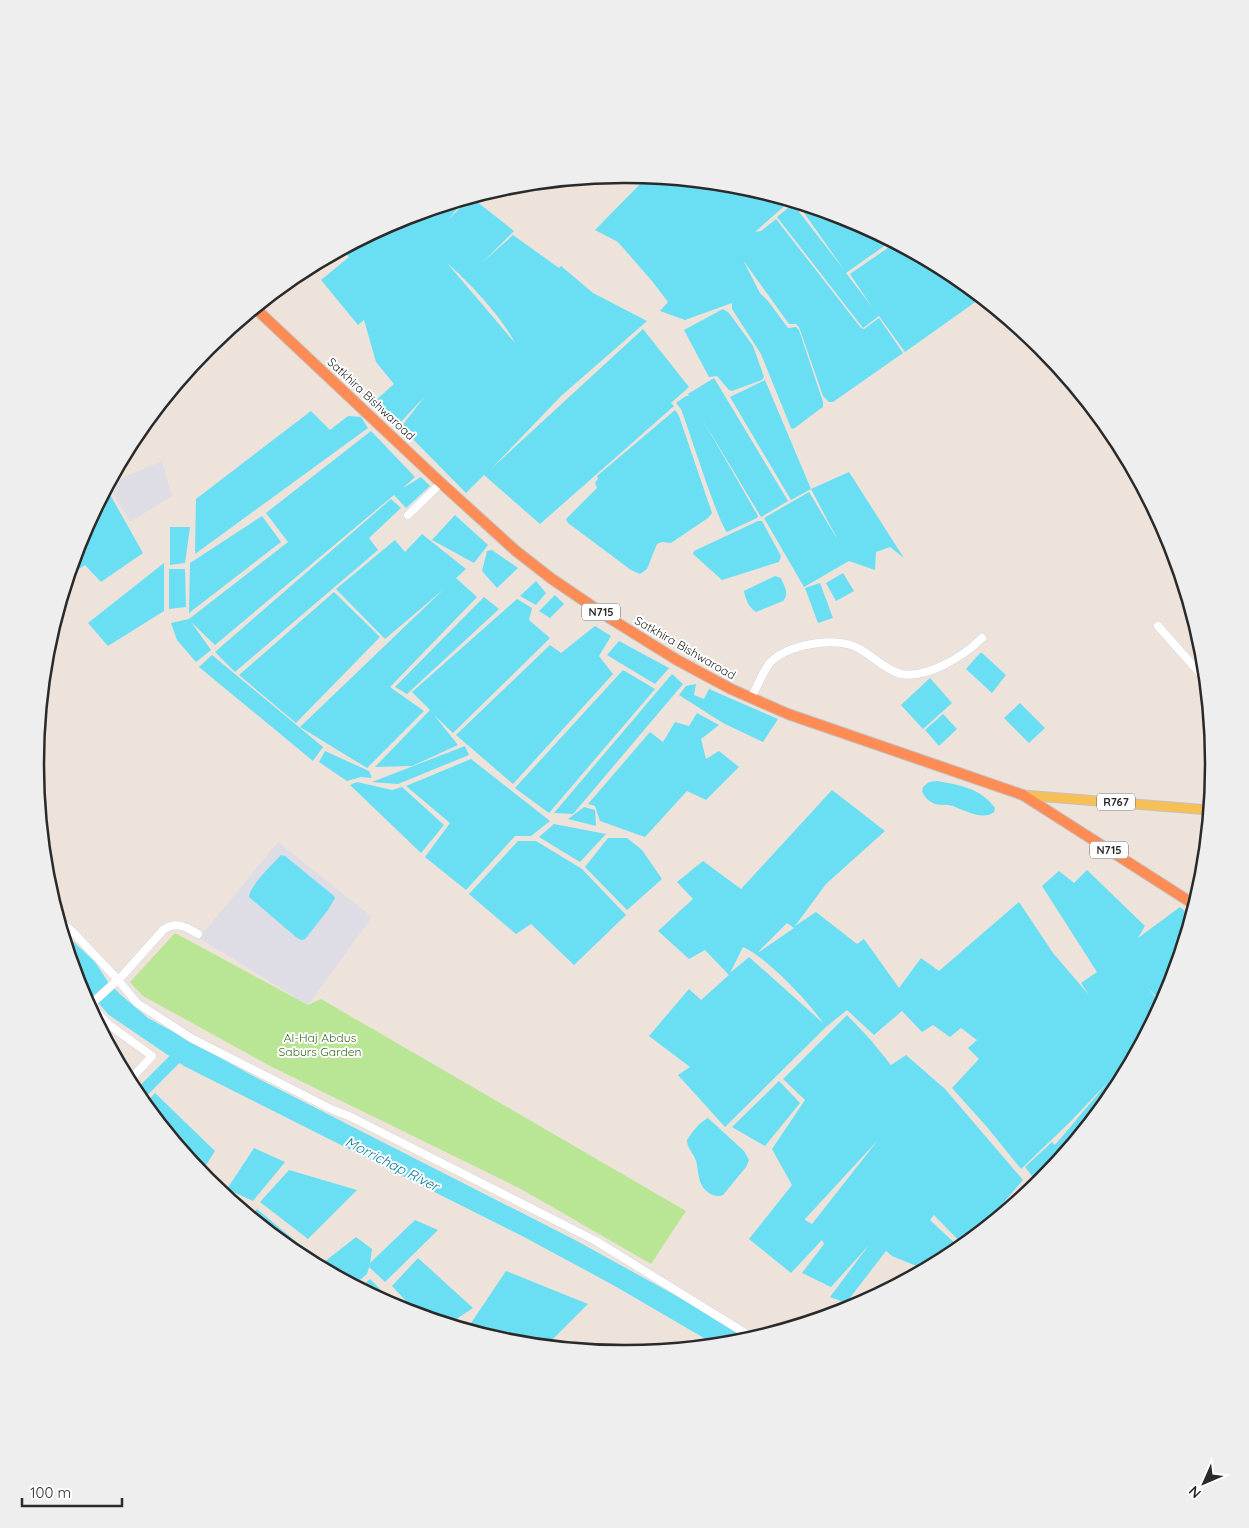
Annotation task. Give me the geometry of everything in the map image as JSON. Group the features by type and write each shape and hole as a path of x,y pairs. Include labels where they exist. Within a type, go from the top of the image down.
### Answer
{"highway":[{"name":"Satkhira Bishwaroad","path":"260,312 516,552 611,619 677,660 731,689 788,714 1023,795"},
{"name":"N715","path":"1023,795 1188,901"}],"main road":[{"name":"R767","path":"1023,795 1203,809"}],"street":[{"path":"408,515 441,483"},
{"path":"1158,626 1197,670"},
{"path":"751,698 770,663 784,652 802,646 837,642 857,647 898,673 915,674 931,670 955,659 982,638"},
{"path":"94,999 117,981 164,929 169,926 181,925 198,934"},
{"path":"68,928 137,1003 191,1038 333,1110 468,1175 596,1241 743,1333"},
{"path":"103,1018 152,1056 135,1075"}],"shaded area":[{"path":"162,461 172,496 130,522 112,492 119,479"},
{"path":"278,842 372,917 308,1005 199,938"}],"green space":[{"name":"Al-Haj Abdus Saburs Garden","path":"175,933 308,1005 321,999 686,1211 651,1264 521,1189 272,1067 143,996 130,982"}],"water":[{"path":"641,183 700,188 738,194 784,206 755,232 761,231 776,219 861,328 864,329 879,318 903,353 833,402 829,402 823,396 799,327 796,324 789,324 743,260 760,293 788,328 796,327 799,330 823,402 823,407 792,429 761,354 732,309 732,303 685,320 660,311 668,302 652,281 618,242 595,230"},
{"path":"478,202 514,231 483,262 513,235 559,268 561,266 593,293 647,321 561,396 492,468 643,329 689,387 671,403 674,406 540,524 484,475 466,493 401,427 425,396 398,425 375,401 394,384 376,362 364,320 358,325 321,280 349,257 346,254 368,243 402,227 458,208 448,220 461,207","holes":["447,263 475,290 493,311 515,343"]},
{"path":"789,207 798,210 845,271 803,212 847,227 885,245 846,273 872,307 850,274 889,247 915,261 976,302 905,352 879,316 863,328 777,217"},
{"path":"723,309 729,313 753,346 764,377 762,380 732,391 717,376 709,377 684,330"},
{"path":"714,378 788,501 761,517 701,417 758,516 727,532 711,495 681,409 676,403"},
{"path":"765,380 811,489 791,500 730,397"},
{"path":"675,410 679,416 712,513 708,518 671,543 662,542 657,544 647,569 640,574 631,570 568,523 566,519 597,488 595,483 598,479 597,476"},
{"path":"311,411 330,430 348,416 361,417 368,428 195,554 196,499"},
{"path":"371,431 415,477 403,488 421,477 430,486 406,508 394,495 215,645 191,622 211,650 196,662 177,640 171,623 189,619 288,542 266,513"},
{"path":"849,472 904,558 890,547 876,552 875,570 849,561 804,587 764,518 809,492 839,542 811,489"},
{"path":"110,495 143,553 101,582 85,565 78,570 88,542"},
{"path":"391,499 401,508 369,538 378,550 235,672 215,652"},
{"path":"455,515 488,545 474,563 432,540"},
{"path":"262,516 281,542 189,613 190,563"},
{"path":"758,521 762,521 781,556 779,562 722,580 693,554 694,551"},
{"path":"170,527 190,527 185,563 170,565"},
{"path":"422,534 466,569 456,578 477,597 390,687 424,711 367,768 300,727 444,589 385,639 336,589 395,540 405,552"},
{"path":"492,550 518,568 497,588 482,571 487,551"},
{"path":"164,563 164,611 108,646 88,623"},
{"path":"169,569 185,569 186,607 169,609"},
{"path":"843,573 854,591 836,601 826,583"},
{"path":"775,576 781,578 786,590 785,598 783,601 756,612 748,603 744,591"},
{"path":"536,581 546,593 536,605 520,596"},
{"path":"820,583 833,618 818,623 805,588"},
{"path":"334,592 380,637 296,723 239,675"},
{"path":"555,595 564,604 550,618 539,611"},
{"path":"484,597 499,609 407,694 395,687"},
{"path":"517,599 532,608 529,620 550,638 453,733 434,715 458,745 412,766 375,767 430,710 412,692"},
{"path":"595,626 611,636 599,656 613,674 513,784 456,735 550,645 561,653"},
{"path":"619,641 669,668 655,684 607,655"},
{"path":"980,653 1006,675 992,693 966,669"},
{"path":"212,655 323,747 313,761 199,667"},
{"path":"623,670 655,689 549,813 515,788"},
{"path":"672,674 683,684 573,814 554,813"},
{"path":"930,678 952,703 923,729 901,705"},
{"path":"696,684 694,695 704,699 709,689 778,719 763,742 723,723 679,695 686,686"},
{"path":"1020,703 1045,728 1029,743 1004,718"},
{"path":"697,713 719,725 701,739 706,759 719,751 739,767 706,800 687,791 645,837 600,821 595,806 588,804 650,732 663,742 675,722 689,726"},
{"path":"943,714 957,729 939,746 925,730"},
{"path":"465,746 469,755 398,784 372,782"},
{"path":"325,751 369,771 372,778 361,777 347,781 319,762"},
{"path":"471,759 550,821 531,836 515,836 466,890 425,857 450,823 406,786"},
{"path":"937,781 969,788 989,801 995,808 994,812 979,815 953,806 931,802 922,792 923,787 929,782"},
{"path":"357,782 392,790 402,787 444,825 421,853 350,785"},
{"path":"832,790 885,831 826,884 795,926 816,912 857,944 864,939 899,988 921,958 939,971 1019,902 1053,953 1089,995 1081,983 1097,972 1042,886 1059,871 1074,883 1087,870 1145,926 1138,938 1180,907 1186,912 1174,951 1156,996 1148,988 1156,998 1127,1054 1085,1118 1033,1177 1025,1167 1052,1142 1055,1145 1108,1082 1021,1169 952,1088 979,1059 968,1048 977,1040 961,1028 950,1037 933,1025 922,1032 902,1011 874,1035 847,1010 826,1027 725,1127 678,1075 690,1067 649,1036 689,989 701,1000 729,975 705,950 689,959 658,931 693,899 677,882 703,861 741,889","holes":["787,923 794,928 759,952","743,947 775,970 808,1004 823,1023 749,957 730,973"]},
{"path":"584,807 595,810 596,826 568,819"},
{"path":"554,824 606,834 580,862 539,837"},
{"path":"608,838 627,838 642,850 662,879 627,910 585,867"},
{"path":"518,841 536,841 582,869 626,915 574,965 531,924 516,934 469,894"},
{"path":"281,855 285,856 335,898 305,939 301,940 296,937 249,897 257,881"},
{"name":"Morrichap River","path":"72,940 95,962 108,982 148,1018 255,1077 575,1240 713,1316 740,1333 706,1339 613,1285 524,1237 184,1066 109,1015 93,997"},
{"path":"847,1015 891,1065 906,1055 945,1089 1023,1180 1001,1206 958,1239 934,1215 930,1220 954,1242 917,1266 892,1256 886,1251 848,1301 844,1302 830,1297 869,1245 831,1287 802,1273 824,1244 822,1240 791,1273 749,1239 792,1185 772,1149 805,1100 783,1079","holes":["878,1140 812,1224 805,1219"]},
{"path":"779,1081 800,1103 765,1146 732,1127"},
{"path":"155,1093 215,1151 206,1166 164,1118 150,1098"},
{"path":"708,1118 744,1151 749,1160 746,1167 723,1195 719,1196 709,1193 702,1186 697,1163 687,1143 687,1140 694,1131"},
{"path":"254,1148 285,1162 253,1201 228,1188"},
{"path":"289,1170 357,1190 308,1239 260,1202"},
{"path":"257,1209 304,1248 271,1225 255,1211"},
{"path":"415,1220 438,1230 385,1282 369,1267 367,1274 359,1280 325,1261 356,1237 372,1249 370,1263"},
{"path":"418,1258 473,1308 456,1319 408,1303 392,1286"},
{"path":"506,1271 588,1304 552,1340 511,1334 470,1324"},
{"path":"370,1279 383,1292 368,1285 365,1283"}],"waterway":[{"path":"144,1090 179,1055"}]}
